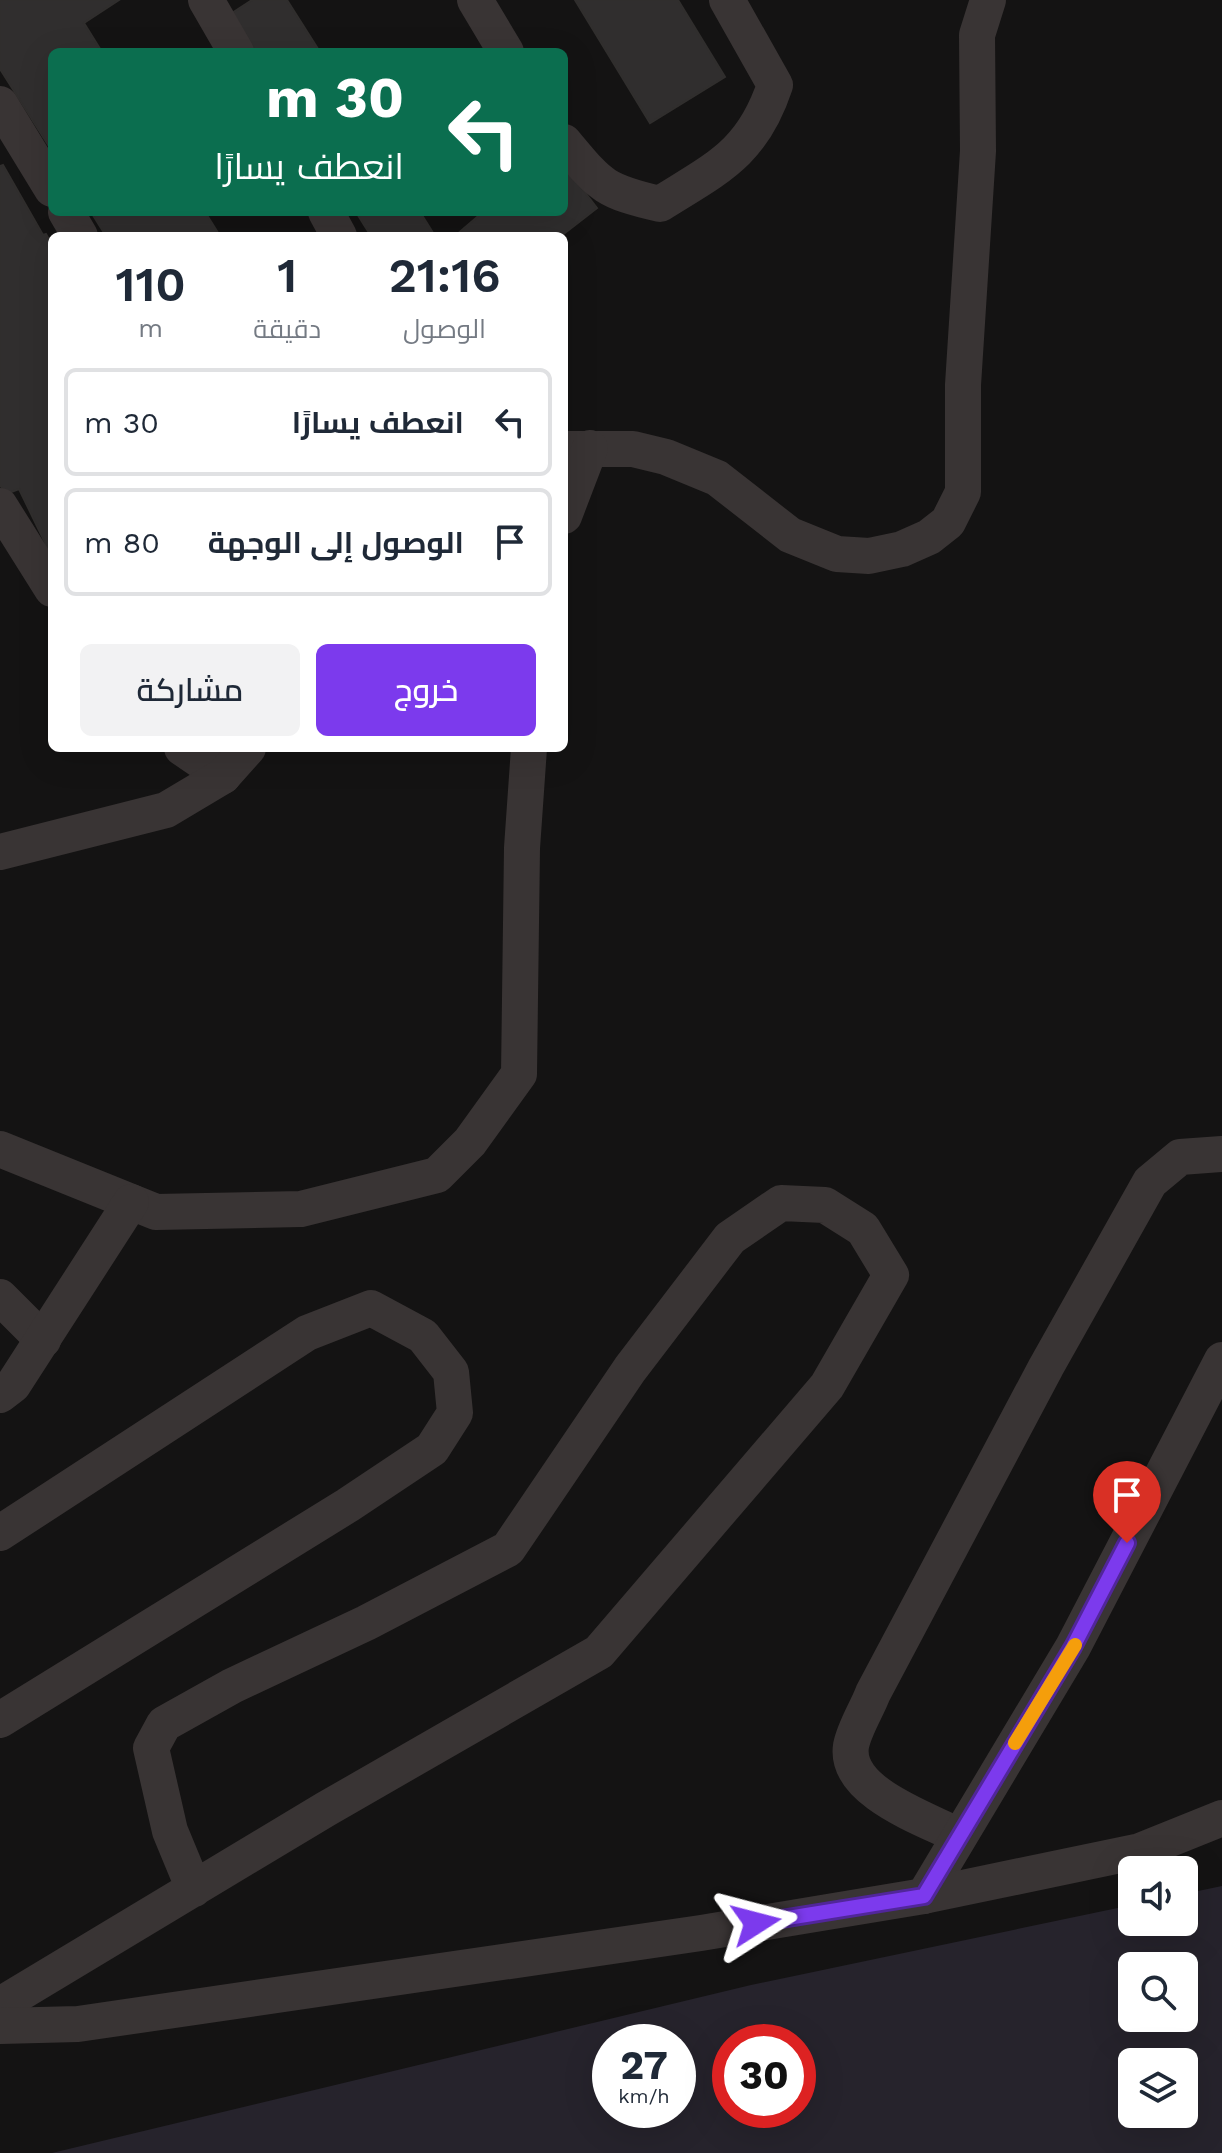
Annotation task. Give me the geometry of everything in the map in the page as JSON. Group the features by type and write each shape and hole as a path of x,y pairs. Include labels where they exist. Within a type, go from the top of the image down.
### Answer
{"street":[{"path":"206,0 234,48"},
{"path":"475,0 504,48"},
{"path":"568,147 599,184 627,197 660,204 733,158 765,114 775,85 727,0"},
{"path":"568,495 577,448 633,449 666,457 717,478 790,535 837,554 869,556 902,549 929,537 948,522 963,492 963,385 978,151 977,35 988,0"},
{"path":"0,104 48,182"},
{"path":"0,506 48,583"},
{"path":"188,752 223,776"},
{"path":"0,852 166,810 223,776 244,752"},
{"path":"0,1149 156,1212 301,1209 437,1175 470,1142 519,1074 522,848 529,752"},
{"path":"959,1836 878,1795 854,1771 851,1746 873,1693 1046,1367 1150,1182 1180,1157 1222,1154"},
{"path":"0,1395 13,1385 131,1202"},
{"path":"0,2005 599,1652 827,1386 891,1275 863,1229 825,1205 781,1203 730,1238 630,1369 508,1549 366,1623 232,1686 164,1724 151,1748 170,1831 194,1889"},
{"path":"0,1297 43,1340"},
{"path":"0,1533 307,1333 371,1308 423,1336 451,1372 455,1413 432,1449 348,1505 0,1720"},
{"path":"924,1896 1073,1647 1222,1360"},
{"path":"0,2026 78,2024 701,1933 924,1896 1140,1851 1222,1818"}],"shaded area":[{"path":"1222,1886 1222,2153 52,2153 751,1985 1118,1908 1118,1936 1198,1936 1198,1891"}],"building":[{"path":"0,0 119,0 84,23 100,48 48,48 48,145 0,69"},
{"path":"252,0 287,0 317,48 254,48 232,13"},
{"path":"575,0 678,0 725,77 650,123"},
{"path":"3,165 43,235 48,238 48,549 19,489 6,494 0,485 0,166"},
{"path":"568,170 597,208 566,232 460,232 478,216 568,216"},
{"path":"94,216 208,216 218,232 104,232"},
{"path":"358,216 422,216 432,232 368,232"}],"slow traffic":[{"path":"1015,1743 1075,1645"}],"route":[{"path":"756,1923 924,1896 1073,1647 1127,1543"}]}
